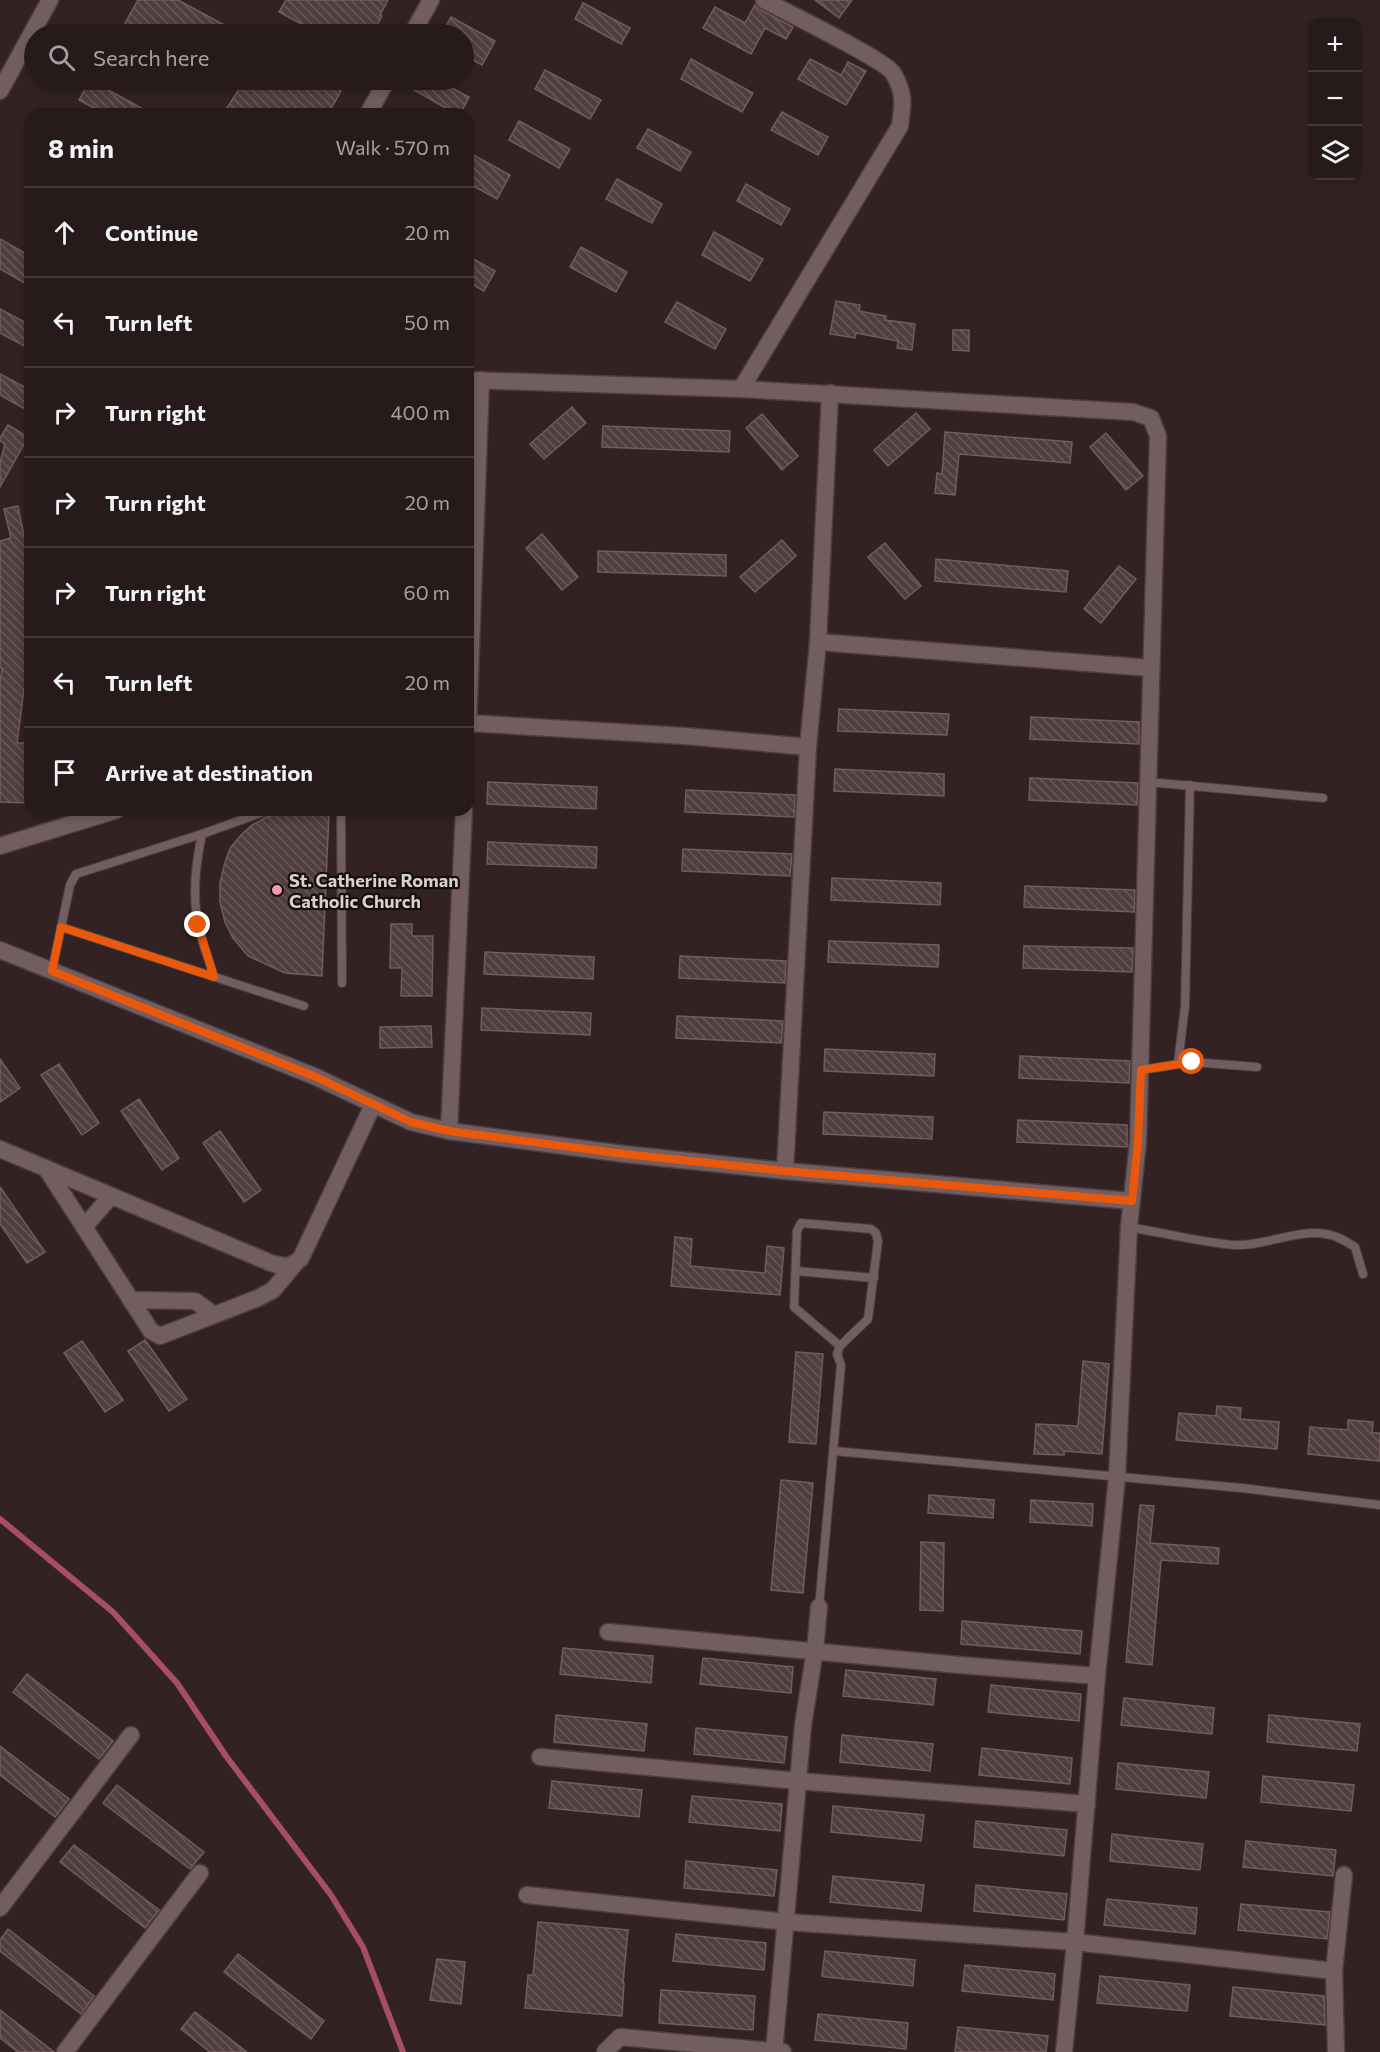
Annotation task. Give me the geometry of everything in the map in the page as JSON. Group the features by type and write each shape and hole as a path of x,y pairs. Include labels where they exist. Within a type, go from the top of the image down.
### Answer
{"street":[{"path":"37,24 50,0"},
{"path":"418,24 431,0"},
{"path":"741,389 900,126 904,99 892,70 764,0"},
{"path":"0,91 24,47"},
{"path":"371,108 381,90"},
{"path":"474,380 830,393 1133,412 1151,418 1158,436 1138,1142 1130,1227 1117,1477 1097,1676 1076,1942 1064,2052"},
{"path":"785,1171 808,747 818,642 830,393"},
{"path":"818,642 1151,668"},
{"path":"474,724 685,735 808,747"},
{"path":"0,846 98,816"},
{"path":"449,1131 464,816"},
{"path":"0,950 316,1077 373,1106 411,1122 449,1131 624,1154 785,1171 1132,1201"},
{"path":"46,1168 151,1332 160,1335 214,1316 273,1290 301,1258 373,1106"},
{"path":"0,1149 271,1263 282,1266 294,1265"},
{"path":"84,1227 111,1196"},
{"path":"131,1300 195,1301 214,1316"},
{"path":"775,2052 803,1725 819,1607"},
{"path":"608,1632 1097,1676"},
{"path":"0,1908 131,1735"},
{"path":"540,1757 798,1781 1087,1804"},
{"path":"65,2052 200,1873"},
{"path":"1336,2052 1334,1971 1344,1875"},
{"path":"527,1895 787,1922 1076,1942 1334,1971"},
{"path":"605,2052 620,2037 783,2052"}],"lane":[{"path":"1148,782 1323,798"},
{"path":"1178,1063 1185,1006 1190,785"},
{"path":"52,971 70,885 76,874 252,816"},
{"path":"341,816 342,983"},
{"path":"202,834 196,862 195,902 198,925 214,977"},
{"path":"61,927 304,1006"},
{"path":"1141,1070 1192,1062 1257,1067"},
{"path":"819,1607 841,1365 837,1354 840,1346 868,1319 878,1241 876,1233 871,1229 801,1223 794,1307 840,1346"},
{"path":"1130,1227 1235,1245 1263,1243 1302,1234 1329,1235 1338,1237 1355,1247 1363,1274"},
{"path":"796,1271 874,1278"},
{"path":"834,1451 1254,1490 1380,1505"}],"building":[{"path":"138,0 178,0 222,24 125,24"},
{"path":"286,0 388,0 378,24 301,24 279,12"},
{"path":"815,0 852,0 839,18"},
{"path":"583,3 630,28 621,44 575,19"},
{"path":"755,5 793,27 786,39 765,28 751,54 703,28 715,7 745,23"},
{"path":"451,17 464,24 447,24"},
{"path":"474,30 495,41 482,65 474,61"},
{"path":"691,59 753,93 742,112 681,79"},
{"path":"810,59 841,75 848,62 866,71 846,105 798,79"},
{"path":"545,70 601,100 590,119 535,89"},
{"path":"84,90 108,90 141,108 94,108 79,100"},
{"path":"239,90 341,91 331,108 227,108"},
{"path":"414,90 456,90 469,97 463,108 446,108"},
{"path":"782,112 828,137 818,155 771,130"},
{"path":"519,121 570,149 559,168 509,140"},
{"path":"648,129 691,152 680,171 637,148"},
{"path":"474,155 510,175 497,199 474,186"},
{"path":"617,179 662,204 652,223 606,199"},
{"path":"746,184 790,209 781,225 737,201"},
{"path":"714,232 763,259 750,281 702,255"},
{"path":"0,239 24,253 24,283 0,269"},
{"path":"581,247 627,272 616,292 570,267"},
{"path":"474,259 495,271 484,291 474,285"},
{"path":"836,301 860,305 859,311 886,316 885,320 915,324 912,350 897,348 898,341 856,333 855,338 830,334"},
{"path":"677,302 726,329 715,349 665,322"},
{"path":"0,309 24,322 24,346 0,333"},
{"path":"953,330 969,330 969,351 953,350"},
{"path":"0,374 24,387 24,409 0,395"},
{"path":"572,407 586,423 544,459 530,444"},
{"path":"916,413 930,429 888,466 874,450"},
{"path":"762,414 798,456 782,470 746,428"},
{"path":"8,425 24,435 24,444 0,487 0,463 5,444 0,441"},
{"path":"603,426 730,431 729,452 602,447"},
{"path":"945,432 1072,442 1070,463 959,454 955,495 935,493 937,473 942,474"},
{"path":"1106,433 1143,476 1126,490 1090,447"},
{"path":"18,506 24,536 24,689 17,743 24,743 24,803 0,802 2,668 0,668 0,541 11,538 4,509"},
{"path":"542,534 578,577 562,590 526,548"},
{"path":"782,540 796,556 755,592 740,577"},
{"path":"885,543 921,586 905,599 868,557"},
{"path":"598,551 726,555 726,576 598,572"},
{"path":"936,559 1068,571 1066,592 935,581"},
{"path":"1119,566 1136,579 1101,623 1084,609"},
{"path":"839,709 949,714 947,735 838,731"},
{"path":"1031,717 1139,722 1139,744 1030,739"},
{"path":"835,769 944,774 944,796 834,791"},
{"path":"1030,778 1138,783 1137,805 1029,800"},
{"path":"488,782 597,787 596,809 487,804"},
{"path":"686,790 795,795 794,817 685,812"},
{"path":"329,816 322,976 285,973 248,956 233,938 225,922 220,902 220,883 230,848 252,825 267,817"},
{"path":"488,842 597,847 596,868 487,864"},
{"path":"683,849 792,854 790,876 682,871"},
{"path":"832,878 941,883 940,905 831,900"},
{"path":"1025,886 1135,890 1134,912 1024,907"},
{"path":"391,924 412,924 412,936 433,936 432,996 401,996 402,968 390,968"},
{"path":"829,941 939,945 938,967 828,962"},
{"path":"1024,946 1133,948 1132,972 1023,968"},
{"path":"485,952 594,957 593,979 484,974"},
{"path":"680,956 786,961 785,983 679,978"},
{"path":"482,1008 591,1013 590,1035 481,1030"},
{"path":"677,1016 783,1021 781,1043 676,1038"},
{"path":"431,1026 432,1047 380,1048 380,1027"},
{"path":"825,1049 935,1054 934,1076 824,1071"},
{"path":"1020,1056 1130,1061 1129,1083 1019,1078"},
{"path":"0,1059 20,1088 0,1102"},
{"path":"59,1064 99,1123 82,1135 41,1075"},
{"path":"139,1099 179,1158 162,1170 121,1111"},
{"path":"824,1112 933,1117 932,1139 823,1134"},
{"path":"1018,1120 1127,1125 1127,1147 1017,1142"},
{"path":"220,1131 261,1190 244,1202 203,1143"},
{"path":"0,1187 45,1252 27,1263 0,1224"},
{"path":"675,1237 692,1239 690,1266 765,1273 767,1246 784,1248 780,1295 671,1286"},
{"path":"145,1340 187,1399 169,1411 128,1351"},
{"path":"82,1341 123,1400 105,1412 64,1353"},
{"path":"796,1352 823,1354 816,1444 789,1442"},
{"path":"1083,1361 1109,1364 1102,1454 1064,1451 1064,1455 1034,1454 1036,1424 1078,1426"},
{"path":"1217,1406 1241,1408 1240,1419 1279,1422 1277,1449 1176,1440 1179,1413 1216,1416"},
{"path":"1348,1420 1373,1422 1372,1433 1380,1433 1380,1461 1308,1454 1310,1427 1348,1430"},
{"path":"781,1480 813,1483 803,1593 771,1590"},
{"path":"929,1495 994,1500 993,1518 928,1513"},
{"path":"1031,1500 1093,1504 1092,1526 1030,1522"},
{"path":"1140,1505 1154,1506 1150,1543 1219,1548 1218,1564 1161,1560 1152,1665 1126,1662"},
{"path":"921,1542 944,1543 943,1611 920,1610"},
{"path":"962,1621 1082,1631 1080,1654 961,1644"},
{"path":"563,1648 653,1656 651,1683 560,1674"},
{"path":"703,1658 793,1667 791,1693 700,1684"},
{"path":"846,1670 936,1679 933,1705 843,1696"},
{"path":"27,1674 113,1741 99,1759 13,1692"},
{"path":"991,1685 1081,1694 1079,1721 988,1712"},
{"path":"1124,1698 1214,1708 1212,1734 1121,1725"},
{"path":"556,1715 647,1724 644,1751 554,1742"},
{"path":"1269,1715 1360,1724 1357,1751 1267,1742"},
{"path":"696,1728 787,1737 784,1763 694,1754"},
{"path":"842,1735 933,1744 930,1771 840,1762"},
{"path":"0,1746 69,1799 55,1817 0,1775"},
{"path":"982,1748 1072,1758 1070,1784 979,1775"},
{"path":"1118,1763 1209,1772 1206,1798 1116,1789"},
{"path":"1263,1776 1354,1785 1351,1811 1261,1802"},
{"path":"552,1781 642,1790 639,1817 549,1808"},
{"path":"117,1785 204,1852 190,1869 103,1803"},
{"path":"692,1796 782,1804 780,1831 689,1822"},
{"path":"833,1806 924,1815 921,1841 831,1832"},
{"path":"976,1821 1067,1830 1064,1856 974,1847"},
{"path":"1112,1834 1203,1844 1200,1870 1110,1861"},
{"path":"1246,1841 1336,1850 1333,1876 1243,1867"},
{"path":"74,1845 159,1910 145,1928 60,1862"},
{"path":"686,1861 777,1870 774,1896 684,1888"},
{"path":"833,1876 924,1885 921,1911 830,1902"},
{"path":"976,1885 1067,1894 1064,1920 974,1911"},
{"path":"1107,1899 1197,1908 1195,1934 1104,1925"},
{"path":"1241,1904 1330,1912 1327,1939 1238,1930"},
{"path":"538,1922 628,1930 622,2016 525,2008 528,1975 533,1975"},
{"path":"8,1929 94,1996 81,2014 0,1951 0,1940"},
{"path":"676,1934 766,1943 764,1970 673,1961"},
{"path":"825,1951 915,1960 913,1986 822,1976"},
{"path":"238,1954 324,2021 311,2039 224,1972"},
{"path":"437,1959 465,1962 461,2004 430,2000"},
{"path":"965,1965 1055,1974 1053,2000 962,1991"},
{"path":"1100,1976 1190,1985 1187,2011 1097,2003"},
{"path":"1233,1987 1324,1996 1325,2025 1230,2016"},
{"path":"661,1990 755,1996 753,2030 659,2023"},
{"path":"0,2010 54,2052 18,2052 0,2038"},
{"path":"195,2012 247,2052 210,2052 181,2029"},
{"path":"818,2014 908,2023 906,2049 815,2040"},
{"path":"958,2027 1048,2036 1046,2052 955,2052"}],"waterway":[{"path":"0,1519 113,1612 177,1683 226,1756 331,1895 363,1947 403,2052"}],"place":[{"name":"St. Catherine Roman Catholic Church","path":"277,890"}],"route":[{"path":"198,925 214,977 61,927 52,971 316,1077 373,1106 411,1122 449,1131 624,1154 785,1171 1132,1201 1138,1142 1141,1070 1192,1062"}]}
